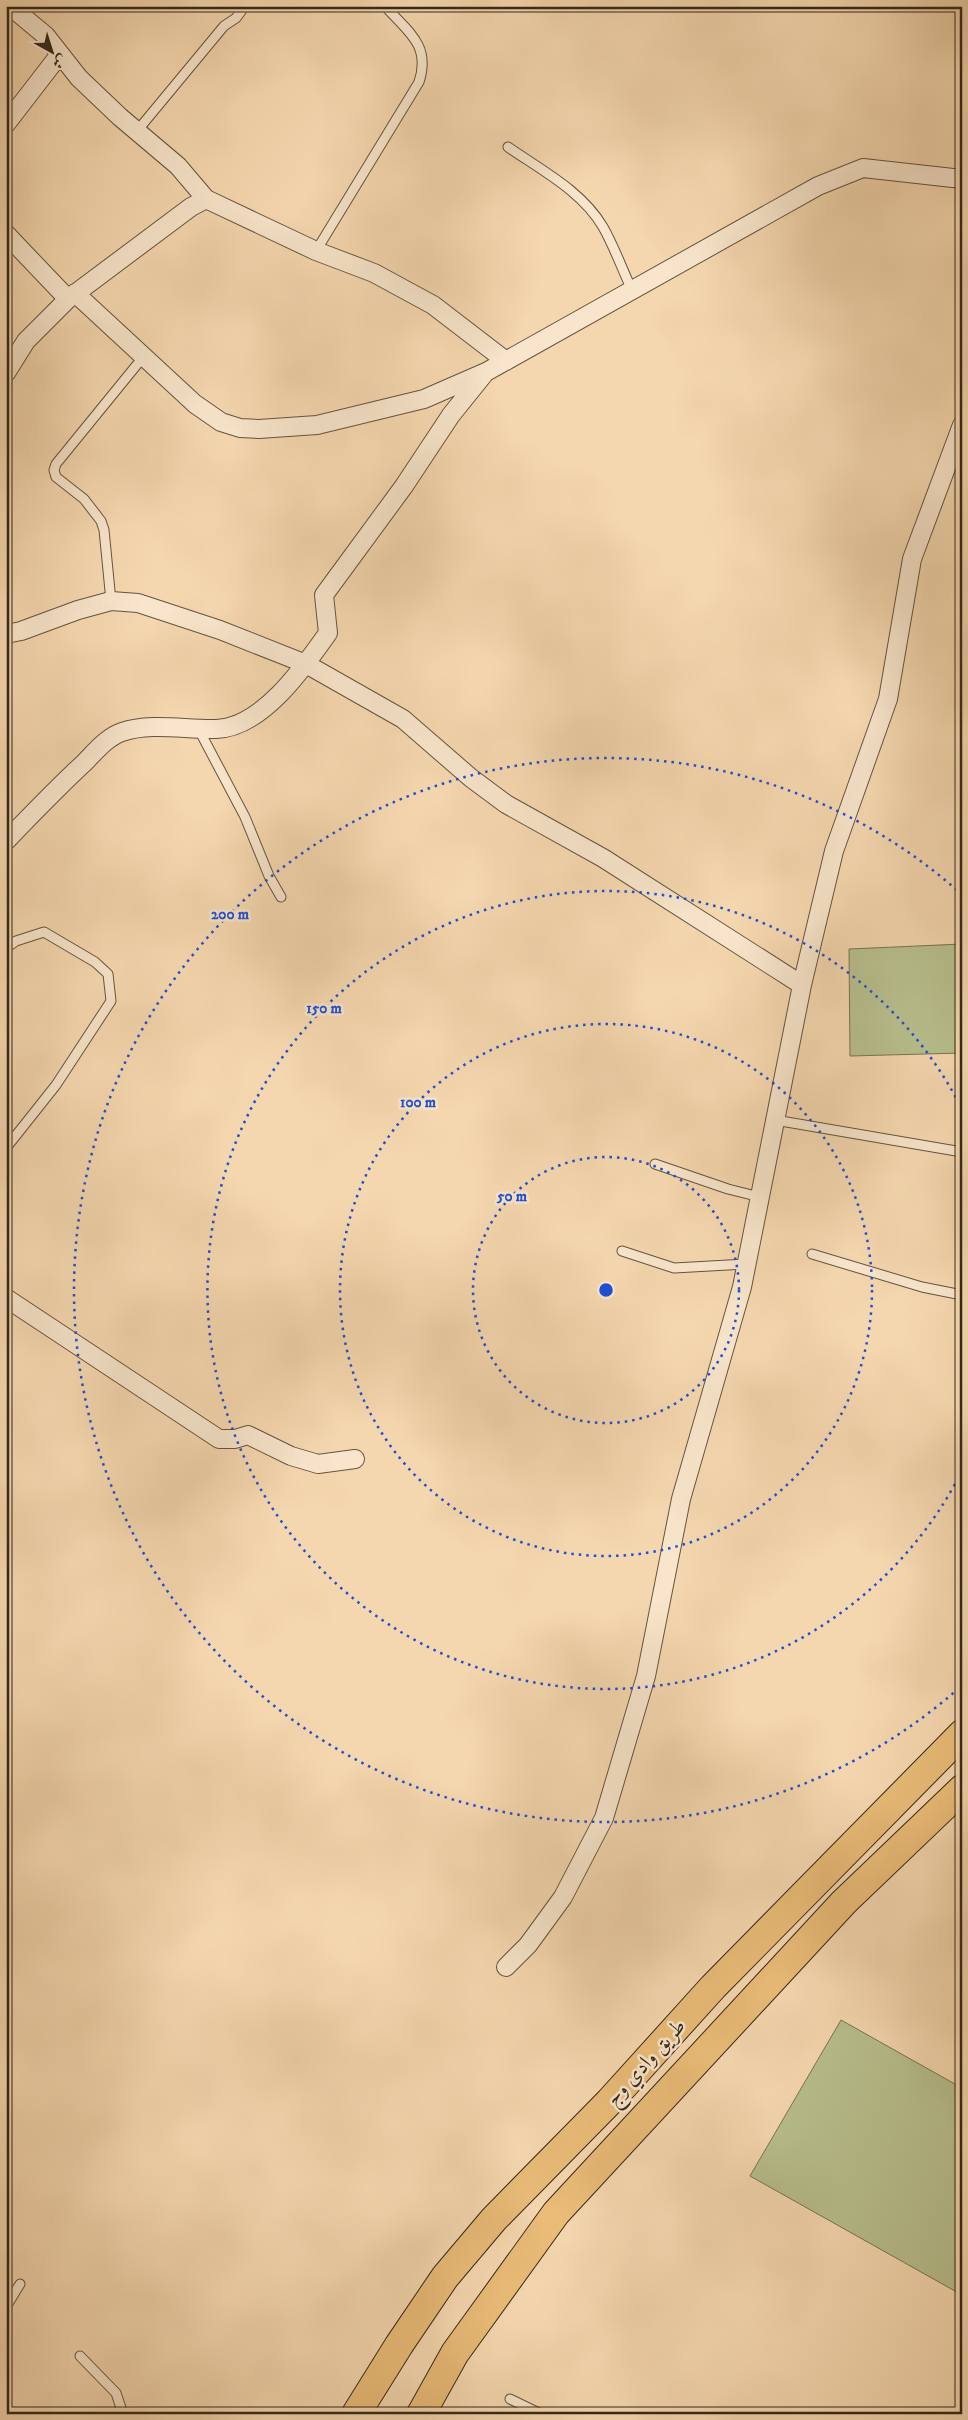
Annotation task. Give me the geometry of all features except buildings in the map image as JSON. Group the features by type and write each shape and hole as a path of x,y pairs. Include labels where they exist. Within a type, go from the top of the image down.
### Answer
{"main road":[{"name":"طريق وادي وج","path":"356,2414 399,2345 445,2277 494,2219 610,2101 713,1988 962,1734"},
{"name":"طريق وادي وج","path":"421,2414 455,2353 556,2213 844,1902 962,1789"}],"street":[{"path":"12,7 46,36 78,78 178,166 206,199 316,251 374,273 433,305 506,361"},
{"path":"6,124 60,54"},
{"path":"6,234 72,296 144,356 195,404 221,422 240,428 259,429 317,425 424,399 486,372 818,186 863,168 962,179"},
{"path":"6,373 26,341 72,296 191,207 206,199"},
{"path":"6,840 107,740 121,732 140,728 218,729 235,725 261,712 306,664 328,633 324,595 404,486 451,415 486,372"},
{"path":"506,1967 528,1945 563,1897 604,1818 646,1676 680,1499 742,1287 802,985 834,851 888,699 912,560 962,425"},
{"path":"6,634 21,631 78,610 111,601 138,603 220,630 306,664 403,719 458,767 506,804 603,858 802,985"},
{"path":"6,1298 219,1439 235,1439 248,1435 291,1456 318,1464 355,1459"}],"lane":[{"path":"137,131 224,26 236,18 245,6"},
{"path":"316,251 419,82 424,66 420,46 385,6"},
{"path":"508,148 583,202 602,226 632,290"},
{"path":"111,601 104,530 101,521 84,499 56,477 54,470 56,464 144,356"},
{"path":"198,728 245,817 268,876 280,897"},
{"path":"6,948 16,941 44,932 95,962 108,974 111,1001 56,1084 6,1148"},
{"path":"775,1120 962,1152"},
{"path":"655,1164 760,1197"},
{"path":"622,1251 674,1268 746,1264"},
{"path":"812,1254 922,1287 962,1294"},
{"path":"6,2307 20,2284"},
{"path":"80,2356 116,2393 123,2414"},
{"path":"510,2399 542,2414"}],"green space":[{"path":"962,944 962,1053 850,1056 849,949"},
{"path":"841,2020 962,2088 962,2295 750,2176"}]}
